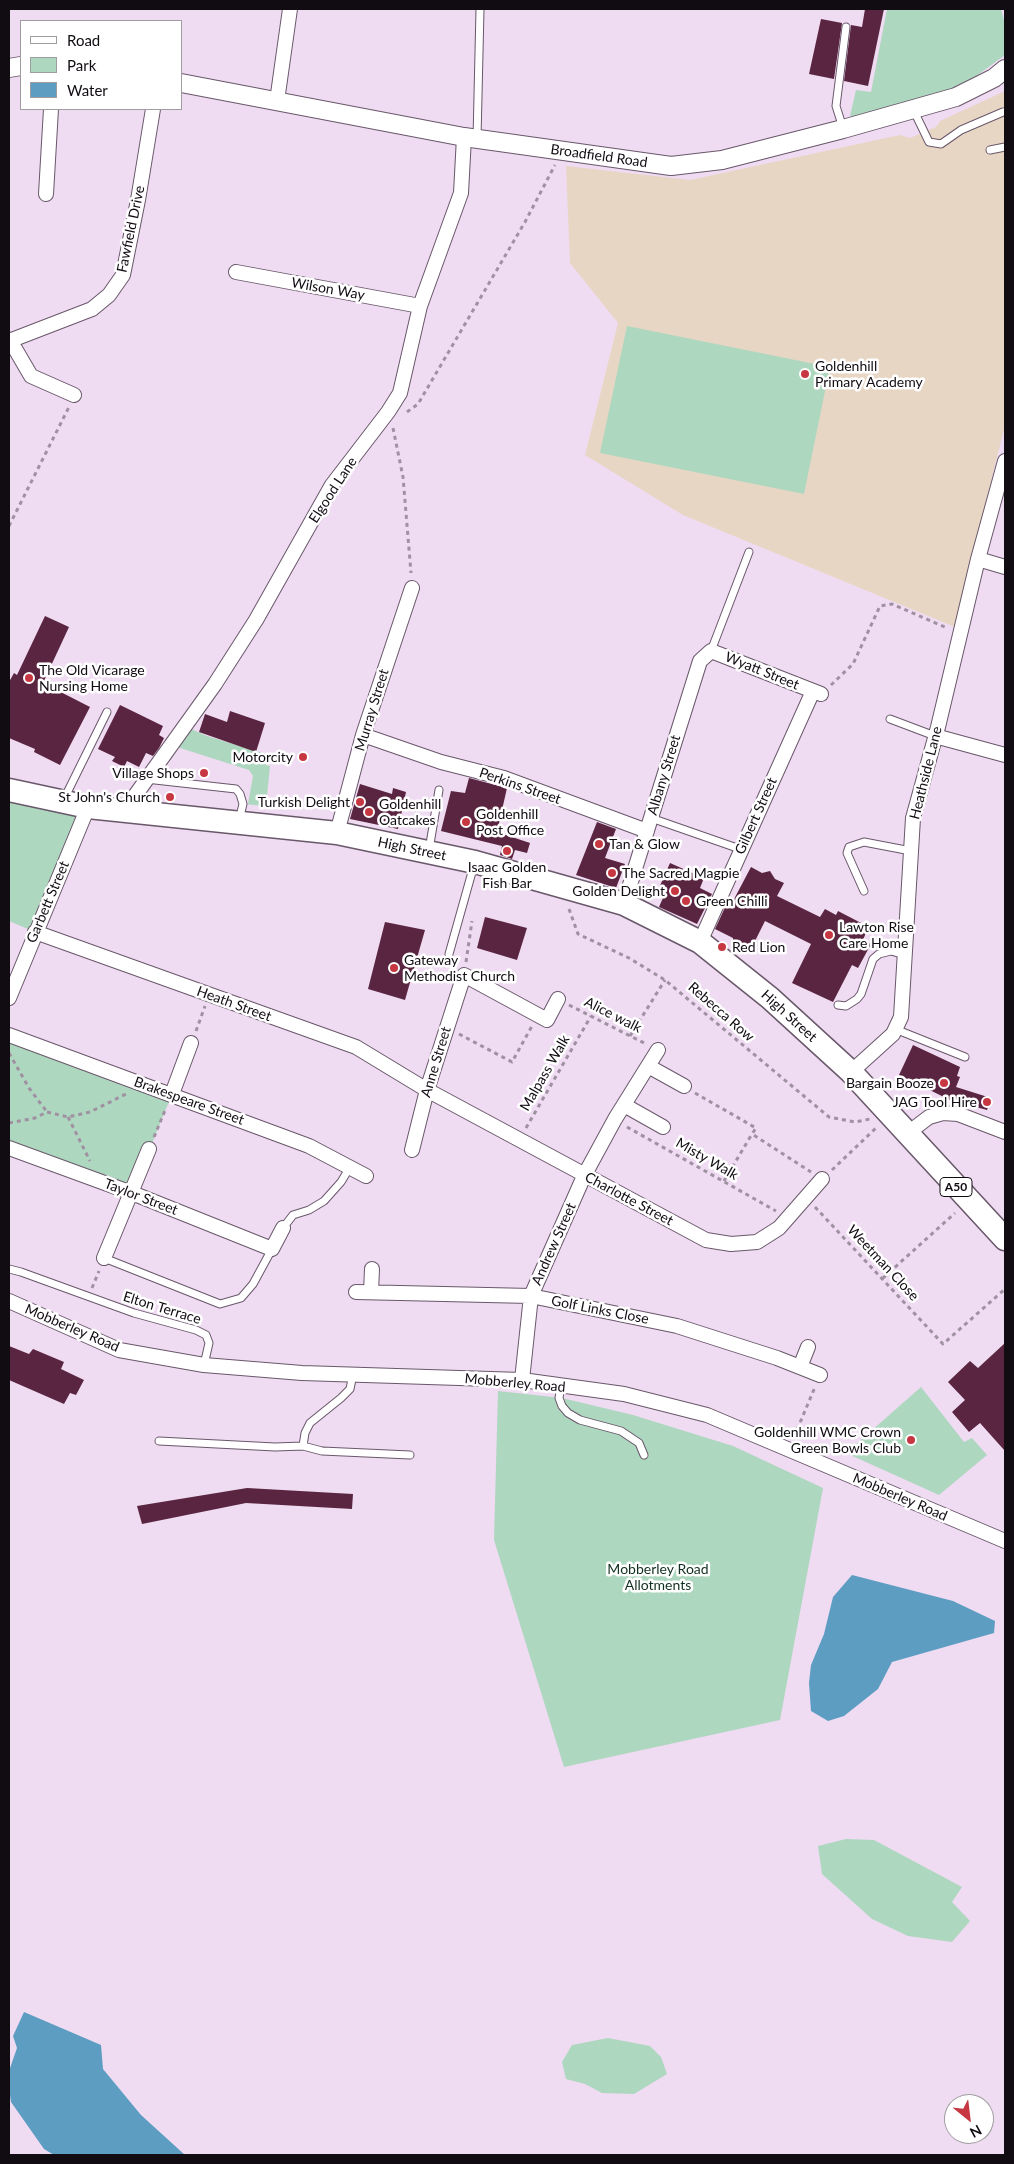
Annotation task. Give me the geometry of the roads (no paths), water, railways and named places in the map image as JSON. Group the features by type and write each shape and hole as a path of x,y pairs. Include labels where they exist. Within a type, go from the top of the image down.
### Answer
{"main road":[{"name":"High Street","path":"9,790 88,807 337,833 474,862 624,904 700,942 770,998 851,1072 890,1116 908,1133"},
{"name":"A50","path":"908,1133 1005,1239"}],"street":[{"path":"277,101 290,9"},
{"name":"Broadfield Road","path":"182,83 470,138 671,166 722,160 843,129 956,97 994,78 1005,68"},
{"path":"46,194 51,110"},
{"name":"Fawfield Drive","path":"9,340 92,309 109,295 123,275 153,110"},
{"name":"Elgood Lane","path":"124,811 215,684 256,620 332,485 388,412 400,393 420,306 461,193 470,138"},
{"name":"Wilson Way","path":"236,272 420,306"},
{"path":"9,340 32,376 74,396"},
{"name":"Heathside Lane","path":"896,1029 901,1017 913,818 961,634 978,559 1005,461"},
{"path":"978,559 1005,567"},
{"name":"Murray Street","path":"337,833 363,735 412,588"},
{"name":"Wyatt Street","path":"711,651 817,692"},
{"name":"Albany Street","path":"624,904 700,661 711,651"},
{"name":"Gilbert Street","path":"700,942 740,849 817,692"},
{"name":"Perkins Street","path":"363,735 441,762 504,778 649,825"},
{"path":"935,736 1005,755"},
{"name":"Garbett Street","path":"9,998 88,807"},
{"name":"Heath Street","path":"35,932 356,1047 427,1090"},
{"name":"Anne Street","path":"412,1150 437,1042 447,1027 464,975 547,1020 558,999"},
{"path":"851,1072 893,1034 896,1029"},
{"name":"Brakespeare Street","path":"9,1035 309,1146 366,1176"},
{"path":"172,1094 191,1043"},
{"name":"Andrew Street","path":"522,1380 531,1296 584,1176 615,1119 658,1050"},
{"path":"648,1066 684,1086"},
{"name":"Charlotte Street","path":"427,1090 706,1240 731,1244 758,1242 779,1228 822,1179"},
{"path":"624,1105 663,1127"},
{"path":"908,1133 929,1117 943,1113 958,1114 1005,1132"},
{"name":"Taylor Street","path":"9,1148 132,1192 272,1249"},
{"path":"104,1258 150,1149"},
{"path":"272,1249 283,1228"},
{"path":"371,1292 372,1270"},
{"name":"Golf Links Close","path":"356,1292 531,1296 677,1326 769,1355 820,1375"},
{"name":"Mobberley Road","path":"9,1301 119,1350 204,1365 353,1374 522,1380 624,1394 707,1415 1005,1541"},
{"path":"800,1367 808,1347"}],"lane":[{"path":"470,138 480,9"},
{"path":"843,129 836,106 846,27"},
{"path":"913,109 929,142 941,144 961,130 1002,112"},
{"path":"990,150 1005,147"},
{"path":"711,651 749,552"},
{"path":"62,802 107,712"},
{"path":"890,719 935,736"},
{"path":"146,779 236,789 240,794 243,804 238,823"},
{"path":"428,853 439,790"},
{"path":"649,825 740,849"},
{"path":"864,891 847,853 849,846 864,842 911,850"},
{"path":"449,954 474,862"},
{"path":"838,1005 846,1006 857,999 873,959 879,954 891,951 905,955"},
{"path":"896,1029 965,1057"},
{"path":"283,1228 293,1215 309,1210 324,1201 341,1182 350,1167"},
{"path":"104,1258 220,1304 241,1298 252,1284 272,1249"},
{"name":"Elton Terrace","path":"9,1269 134,1313 206,1334 210,1343 204,1365"},
{"path":"303,1446 305,1432 310,1423 342,1398 350,1389 353,1374"},
{"path":"561,1386 559,1398 562,1406 568,1413 580,1420 621,1431 639,1443 644,1455"},
{"path":"158,1442 275,1447 303,1446 322,1451 410,1455"}],"water":[{"path":"852,1575 953,1601 995,1621 994,1633 892,1662 878,1689 844,1716 828,1721 811,1711 809,1683 811,1665 824,1634 833,1597"},
{"path":"24,2012 101,2045 103,2069 141,2115 185,2155 54,2155 44,2149 11,2102 9,2071 17,2048 13,2036"}],"place":[{"name":"Goldenhill Primary Academy","path":"805,374"},
{"name":"The Old Vicarage Nursing Home","path":"29,678"},
{"name":"Motorcity","path":"303,757"},
{"name":"Village Shops","path":"204,773"},
{"name":"St John's Church","path":"170,797"},
{"name":"Turkish Delight","path":"360,802"},
{"name":"Goldenhill Oatcakes","path":"369,812"},
{"name":"Goldenhill Post Office","path":"466,822"},
{"name":"Tan & Glow","path":"599,844"},
{"name":"Isaac Golden Fish Bar","path":"507,851"},
{"name":"The Sacred Magpie","path":"612,873"},
{"name":"Golden Delight","path":"675,891"},
{"name":"Green Chilli","path":"686,901"},
{"name":"Lawton Rise Care Home","path":"829,935"},
{"name":"Red Lion","path":"722,947"},
{"name":"Gateway Methodist Church","path":"394,968"},
{"name":"Bargain Booze","path":"944,1083"},
{"name":"JAG Tool Hire","path":"987,1102"},
{"name":"Goldenhill WMC Crown Green Bowls Club","path":"911,1440"}],"park label":[{"name":"Mobberley Road Allotments","path":"658,1578"}]}
